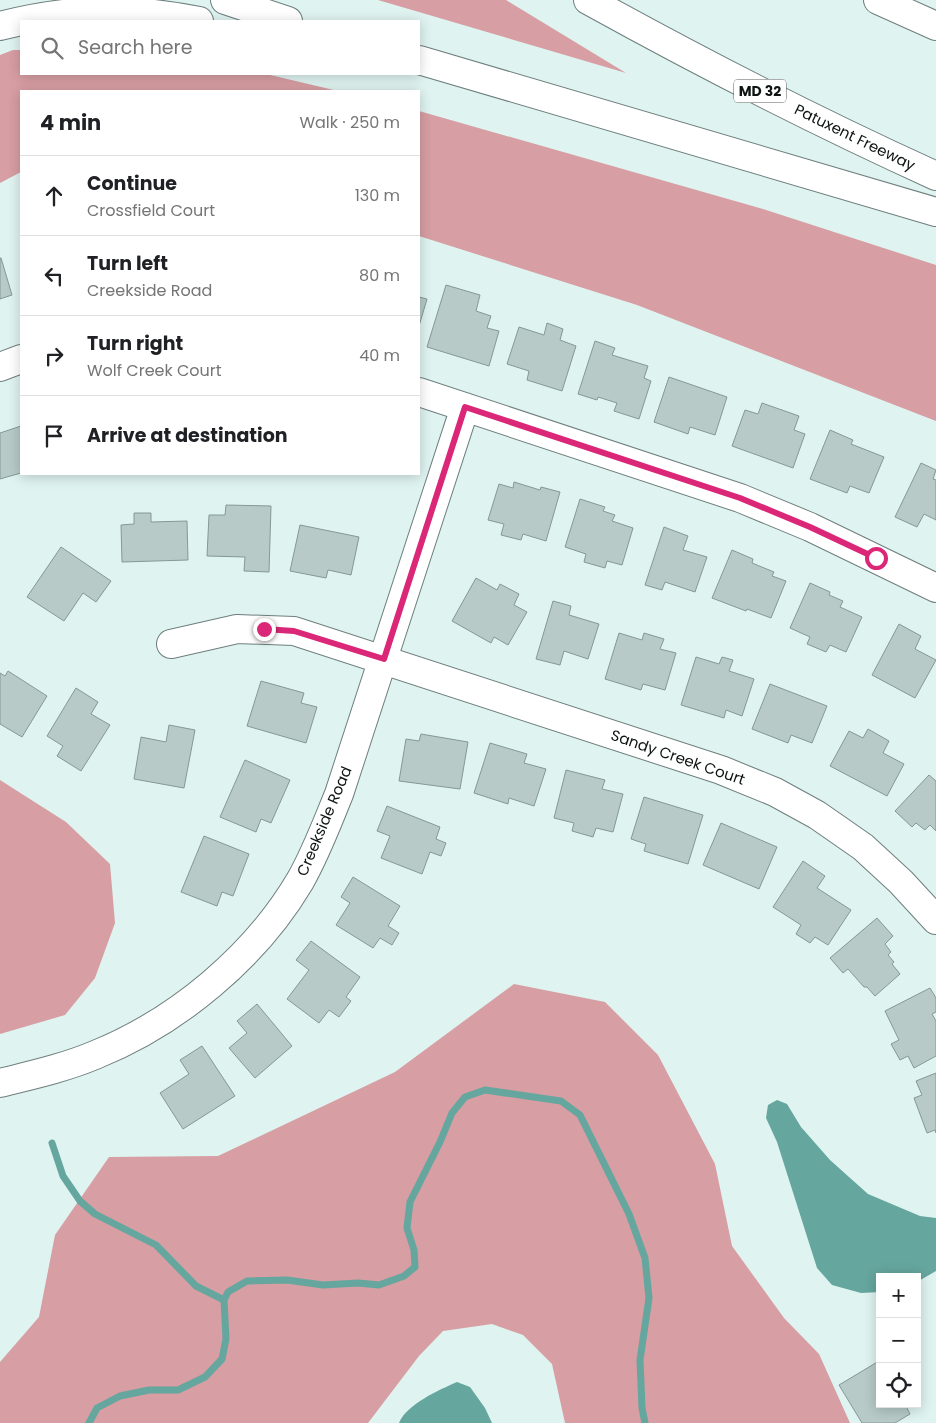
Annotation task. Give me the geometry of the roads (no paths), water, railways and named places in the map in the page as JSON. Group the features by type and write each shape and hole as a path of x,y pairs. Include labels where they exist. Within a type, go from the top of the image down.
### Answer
{"main road":[{"path":"225,0 285,20"},
{"name":"Patuxent Freeway","path":"588,0 759,91 936,176"},
{"path":"878,0 936,26"},
{"path":"29,20 54,15 93,11 166,15 194,20"},
{"path":"0,26 20,22"},
{"path":"420,60 936,212"},
{"path":"420,66 491,81"},
{"path":"0,367 20,359"},
{"path":"420,392 740,498 810,527 936,588"},
{"name":"Creekside Road","path":"0,1083 45,1072 95,1055 140,1033 183,1007 223,974 265,930 300,881 321,838 339,794 465,407"},
{"name":"Sandy Creek Court","path":"171,644 237,629 294,631 721,770 775,792 816,815 863,847 901,882 936,920"}],"water":[{"path":"777,1100 787,1104 801,1127 830,1160 868,1194 920,1216 936,1218 936,1271 921,1280 921,1273 876,1273 876,1292 861,1293 832,1285 817,1268 777,1142 766,1118 768,1105"},
{"path":"457,1382 470,1387 485,1408 492,1423 399,1423 403,1416 416,1404 433,1393"}],"waterway":[{"path":"89,1423 97,1408 120,1396 149,1390 178,1390 205,1377 222,1359 226,1339 224,1300 228,1292 247,1281 287,1280 323,1285 358,1283 379,1285 404,1276 415,1267 414,1250 407,1228 410,1202 440,1142 452,1113 465,1097 485,1090 561,1101 580,1115 629,1214 645,1258 649,1298 640,1360 642,1408 645,1423"},
{"path":"52,1143 63,1176 80,1201 95,1214 156,1245 196,1286 224,1300"}]}
